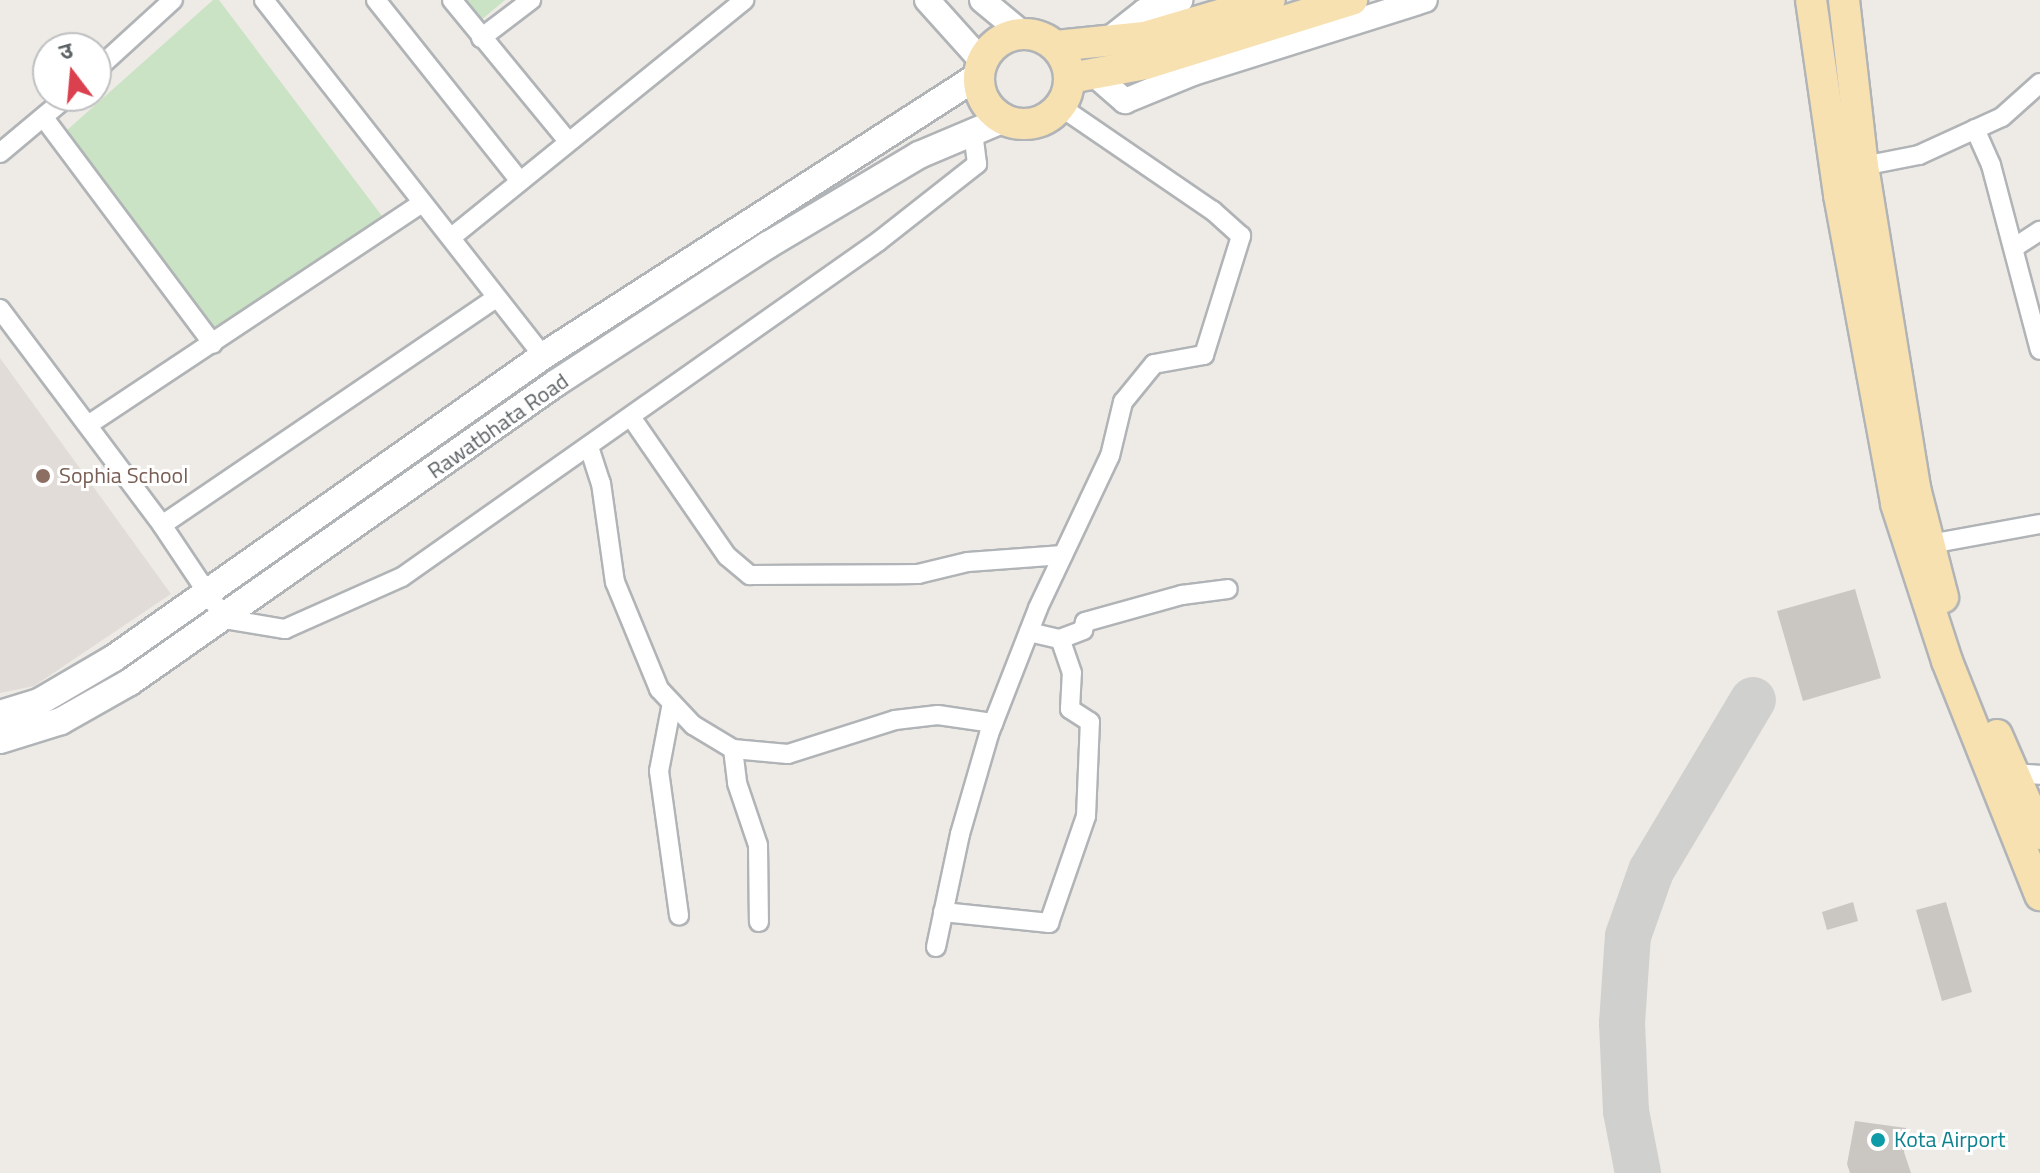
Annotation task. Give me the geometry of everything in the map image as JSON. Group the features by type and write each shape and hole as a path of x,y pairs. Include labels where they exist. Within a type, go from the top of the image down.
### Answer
{"main road":[{"path":"1270,0 1146,50 1083,76 1061,107 1035,124 1002,120 986,104 980,68 994,45 1023,34 1056,46 1107,41 1146,50 1352,0"},
{"path":"1811,0 1839,195 1896,504 1942,648 2040,895"},
{"path":"1844,0 1863,166 1915,488 1956,639 2027,774 2040,834"},
{"path":"1056,46 1083,76"},
{"name":"Rawatbhata Road","path":"0,714 39,702 205,594 543,356 980,68"},
{"name":"Rawatbhata Road","path":"0,740 61,721 225,619 556,383 768,245 919,155 1002,120"}],"street":[{"path":"112,55 173,0"},
{"path":"264,0 422,203 453,236 495,299 543,356"},
{"path":"376,0 520,181"},
{"path":"452,0 568,141"},
{"path":"481,38 531,0"},
{"path":"927,0 980,68"},
{"path":"982,0 1023,34"},
{"path":"1107,41 1145,11 1180,0"},
{"path":"1083,76 1125,101 1193,73 1425,0"},
{"path":"453,236 742,1"},
{"path":"1863,166 1919,155 2002,117 2040,83"},
{"path":"936,947 993,723 1029,632 1110,456 1123,402 1154,364 1204,355 1241,236 1213,211 1061,107"},
{"path":"0,153 51,112"},
{"path":"44,118 213,344"},
{"path":"1975,129 2015,247 2040,350"},
{"path":"0,309 162,525 205,594 225,619 285,629 402,577 879,241 977,164 973,130"},
{"path":"88,425 422,203"},
{"path":"2015,247 2040,231"},
{"path":"162,525 495,299"},
{"path":"631,417 727,556 750,575 918,574 968,562 1063,555"},
{"path":"589,447 601,483 615,582 659,689 693,725 733,749 788,754 895,720 938,715 993,723"},
{"path":"1930,544 2040,524"},
{"path":"1029,632 1060,639 1083,630 1085,622 1182,595 1228,589"},
{"path":"943,912 1049,923 1086,816 1090,722 1070,709 1072,673 1060,639"},
{"path":"672,703 659,771 679,916"},
{"path":"733,749 737,783 758,845 759,922"}],"shaded area":[{"name":"Sophia School","path":"0,358 171,594 34,686 0,693"}],"green space":[{"path":"213,0 219,0 382,216 215,334 66,131 87,112 112,112 112,90"},
{"path":"454,0 505,0 474,26"}],"building":[{"path":"1855,589 1881,678 1803,701 1777,611"},
{"path":"1853,902 1858,921 1827,930 1822,912"},
{"path":"1946,902 1972,992 1942,1001 1916,910"},
{"name":"Kota Airport","path":"1855,1121 1906,1128 1904,1152 1911,1173 1850,1173 1847,1164"}],"taxiway":[{"path":"1638,1173 1626,1111 1622,1023 1628,936 1651,871 1753,700"}],"place":[{"name":"Sophia School","path":"43,476"},
{"name":"Kota Airport","path":"1878,1140"}]}
